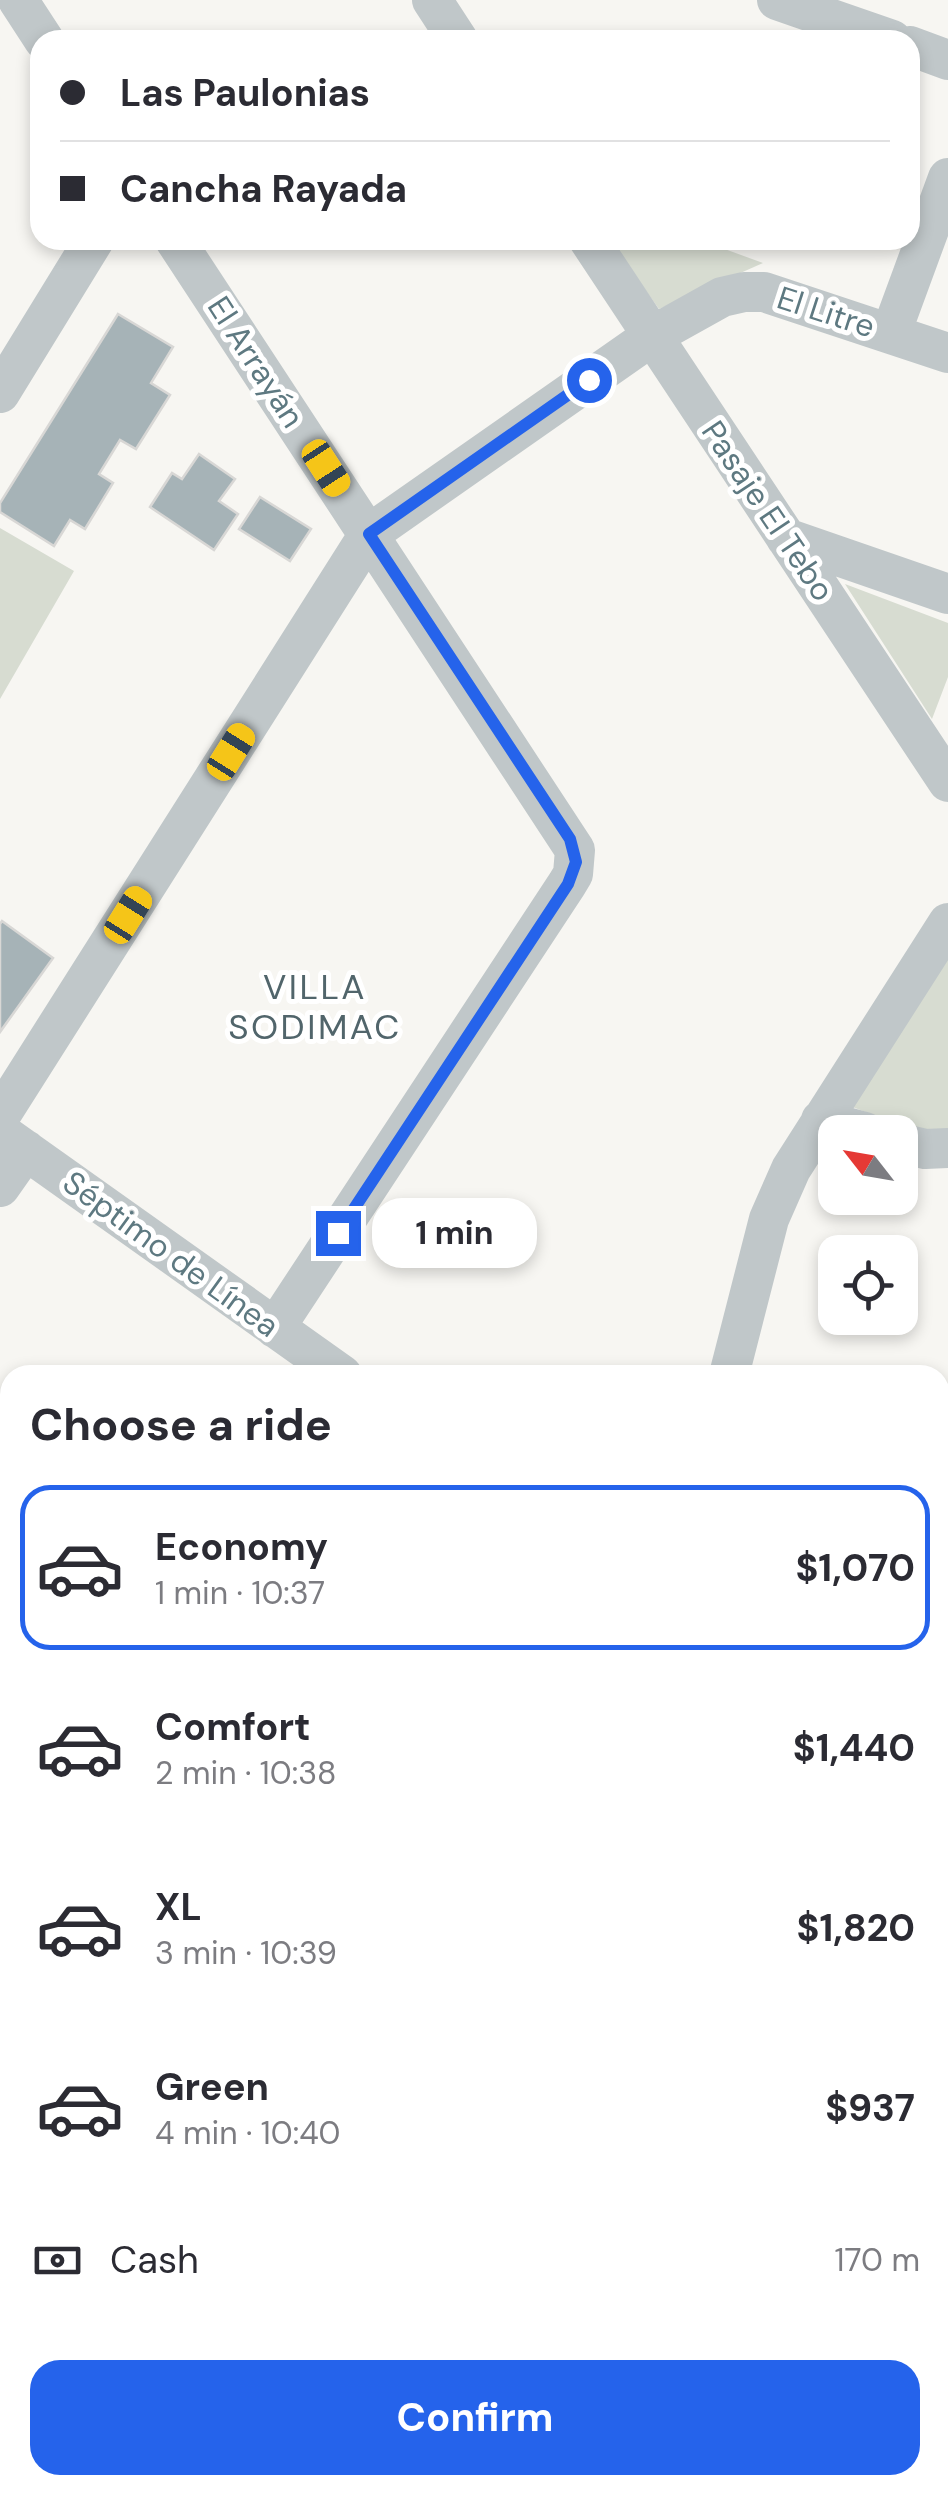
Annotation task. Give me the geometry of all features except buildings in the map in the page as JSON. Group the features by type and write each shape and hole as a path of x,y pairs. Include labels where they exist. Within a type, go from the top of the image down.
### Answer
{"street":[{"path":"18,0 38,30"},
{"path":"432,0 452,30"},
{"path":"777,0 863,30"},
{"path":"920,50 948,60"},
{"path":"892,333 948,178"},
{"path":"0,392 88,250"},
{"name":"El Arrayán","path":"183,250 570,839 576,862 568,884 275,1328"},
{"name":"Pasaje El Tebo","path":"596,250 948,782"},
{"name":"El Litre","path":"369,534 652,336 722,297 764,292 948,353"},
{"path":"0,1116 369,534"},
{"path":"786,538 948,594"},
{"path":"824,1115 948,923"},
{"path":"732,1365 770,1219 791,1168 818,1125"},
{"path":"0,1187 13,1141"},
{"name":"Séptimo de Línea","path":"13,1141 324,1365"},
{"path":"918,1147 948,1148"}],"shaded area":[{"path":"617,250 727,250 763,263 659,309"},
{"path":"0,528 74,571 0,699"},
{"path":"845,584 948,623 948,677 932,719"},
{"path":"948,954 948,1133 918,1130 918,1115 874,1115 847,1105"}],"district":[{"name":"VILLA SODIMAC","path":"315,1007"}],"route":[{"path":"338,1233 568,884 576,862 570,839 369,534 589,380"}]}
